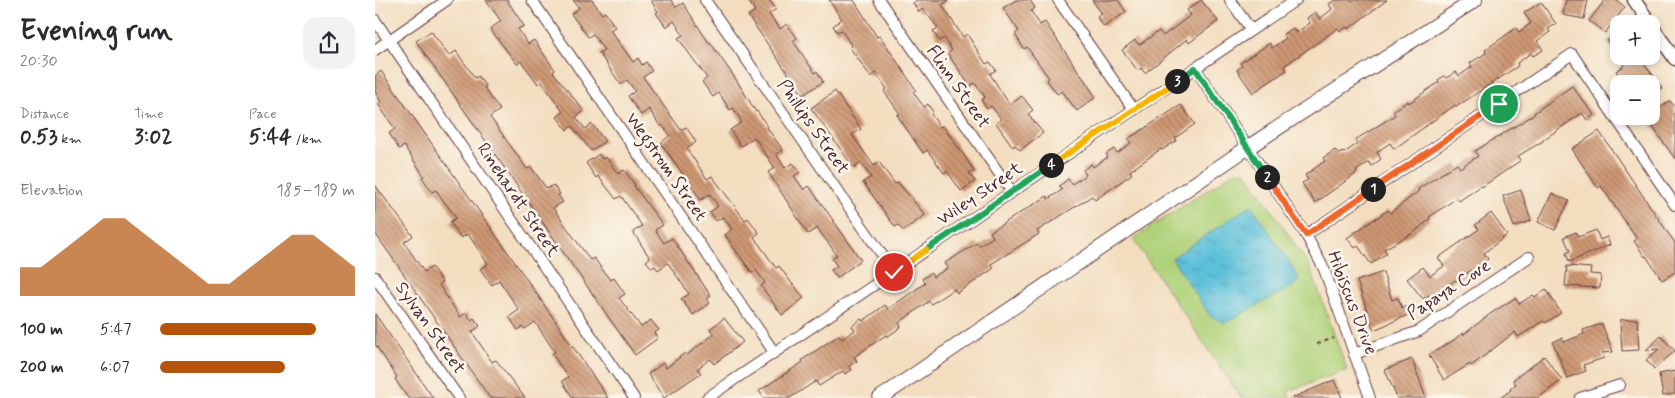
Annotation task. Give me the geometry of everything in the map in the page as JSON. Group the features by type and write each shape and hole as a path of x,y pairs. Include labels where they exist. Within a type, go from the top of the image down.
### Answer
{"main road":[{"path":"880,398 1247,148 1475,0"}],"street":[{"path":"375,50 447,0"},
{"name":"Wegstrom Street","path":"532,0 775,352"},
{"name":"Phillips Street","path":"705,0 894,272"},
{"name":"Flinn Street","path":"879,0 1012,192"},
{"path":"1058,0 1134,110"},
{"path":"1230,0 1251,30"},
{"name":"Wiley Street","path":"707,398 720,395 775,352 1296,0"},
{"path":"1635,0 1645,15"},
{"name":"Rinehardt Street","path":"375,20 634,398"},
{"path":"1660,38 1675,60"},
{"path":"1306,235 1572,54 1675,205"},
{"name":"Hibiscus Drive","path":"1195,68 1306,235 1324,269 1370,398"},
{"name":"Papaya Cove","path":"1354,354 1419,331 1529,257"},
{"name":"Sylvan Street","path":"375,277 459,398"},
{"path":"1580,398 1620,385"}],"path":[{"path":"1317,344 1333,338"}],"green space":[{"path":"1236,171 1246,172 1310,267 1347,370 1288,391 1290,398 1241,398 1133,239"}],"water":[{"path":"1251,205 1299,279 1295,285 1225,323 1210,316 1172,258"}],"building":[{"path":"486,0 507,0 524,26 518,29 528,44 534,40 555,70 553,72 584,111 576,117 585,129 592,124 605,141 591,151 572,126 567,130 557,117 563,112 541,81 538,84 521,61 517,64 490,29 501,21"},
{"path":"573,0 592,0 602,14 605,12 615,27 610,30 633,62 638,58 642,65 646,62 652,71 643,77 681,130 686,127 696,142 687,149 707,179 712,176 745,220 748,218 759,233 754,237 776,268 779,266 804,298 782,315 761,286 765,283 756,270 752,273 725,235 732,229 723,217 716,221 710,212 718,206 710,194 701,200 661,143 670,135 662,125 660,126 649,109 641,115 628,96 635,91 627,80 621,85 599,53 604,50 593,34 588,37 571,14 579,8"},
{"path":"651,0 671,0 676,7 683,3 783,150 776,154 785,168 793,163 800,172 794,176 804,190 809,186 861,260 837,278 831,270 837,266 832,259 837,255 817,228 808,234 768,172 775,168 754,137 741,146 730,130 742,122 733,108 730,110 719,93 713,97 702,82 707,78 678,38 683,35 674,21 666,27 656,13 658,12"},
{"path":"748,0 769,0 776,9 769,14 780,29 787,24 797,38 793,41 815,73 817,71 823,82 803,95 748,16 755,11"},
{"path":"829,0 854,0 877,37 880,36 916,90 913,92 924,107 928,104 933,112 931,114 940,127 943,126 965,157 974,171 969,174 975,181 961,191 947,171 944,173 927,150 923,153 897,115 900,114 884,91 887,89 876,73 871,77 850,48 852,46 841,30 837,32 833,26 842,19"},
{"path":"917,0 949,0 942,5 963,37 967,34 986,64 990,62 996,70 990,74 1010,105 1022,96 1033,110 1028,114 1043,133 1020,150 1015,145 1013,147 996,123 1001,119 991,106 987,109 981,100 985,97 975,83 970,86 948,54 952,50 944,38 939,41 933,31 938,28 923,9 919,12 913,3"},
{"path":"1016,0 1030,0 1035,8 1031,11 1040,25 1045,22 1096,97 1077,111 1062,91 1057,94 1047,80 1049,78 1027,47 1024,49 1015,34 1019,31 1003,8"},
{"path":"1092,0 1118,0 1126,12 1104,27 1097,17 1102,14"},
{"path":"1201,0 1218,21 1189,43 1187,39 1145,73 1141,68 1138,71 1122,50 1135,40 1139,45 1159,31 1163,36 1191,15 1187,10"},
{"path":"1335,0 1387,0 1348,29 1347,27 1340,31 1338,28 1284,66 1287,70 1253,93 1237,70 1242,66 1240,63 1270,43 1272,48 1286,38 1283,34 1293,28 1296,33 1310,23 1307,18 1315,12 1320,19 1332,9 1329,4"},
{"path":"1566,0 1588,0 1584,19 1563,15"},
{"path":"1605,0 1616,0 1625,7 1619,15 1610,15 1610,26 1605,33 1589,21"},
{"path":"1541,2 1556,24 1548,29 1550,32 1537,41 1543,50 1533,56 1531,53 1517,63 1518,66 1456,107 1455,105 1394,149 1390,143 1377,152 1381,159 1372,166 1369,162 1356,171 1357,173 1315,203 1302,183 1308,180 1305,175 1325,161 1323,158 1335,150 1339,154 1344,153 1357,144 1355,140 1395,115 1393,111 1408,101 1409,103 1439,82 1438,80 1444,76 1446,78 1456,72 1459,76 1472,67 1470,63 1486,53 1485,50 1516,28 1519,32 1531,23 1524,13"},
{"path":"431,31 449,56 456,51 475,78 478,76 486,87 484,88 500,110 490,117 527,169 531,167 547,189 553,185 560,194 558,195 563,202 553,208 590,260 594,258 610,280 614,278 625,294 619,298 641,327 651,320 659,330 654,333 658,338 635,355 416,41"},
{"path":"1645,65 1653,75 1619,75 1616,71 1624,66"},
{"path":"381,71 608,398 573,398 562,381 568,377 552,354 555,352 535,322 525,329 523,327 518,330 509,317 519,310 499,280 492,285 480,269 488,264 468,234 461,238 450,222 456,218 436,190 432,192 404,146 399,149 389,133 395,129 378,104 381,102 375,92 375,76"},
{"path":"1572,86 1594,115 1587,120 1582,113 1518,156 1521,160 1482,187 1459,201 1457,198 1429,217 1430,219 1413,233 1384,249 1387,253 1371,264 1358,246 1355,248 1347,238 1388,210 1390,213 1419,191 1418,189 1457,164 1460,168 1478,156 1475,151 1535,114"},
{"path":"835,91 861,129 852,135 874,166 879,162 895,184 898,182 925,215 903,231 898,225 895,227 863,182 871,177 861,163 854,168 811,108"},
{"path":"1670,101 1675,107 1675,159 1652,125 1660,125 1660,108"},
{"path":"1181,105 1195,124 1175,138 1176,141 1130,171 1132,174 1095,200 1092,196 1037,231 1039,234 991,264 994,268 971,284 957,293 954,289 931,304 929,301 899,323 901,327 854,357 857,361 849,366 852,370 845,374 843,371 819,386 816,381 790,398 764,398 759,391 839,335 842,339 855,330 852,326 861,319 863,321 885,305 888,309 925,283 922,279 931,273 933,277 948,268 945,263 977,243 979,246 993,237 990,232 1047,196 1048,199 1062,190 1059,186 1068,179 1072,184 1086,175 1083,170 1091,164 1093,167 1108,157 1106,154 1114,149 1117,153 1131,143 1128,139"},
{"path":"1599,131 1675,243 1675,272 1662,280 1634,241 1637,239 1601,186 1598,188 1572,149"},
{"path":"599,154 602,159 606,157 618,174 624,170 663,225 655,230 664,243 672,238 711,296 707,299 710,303 693,315 681,299 689,294 668,263 658,270 655,266 652,268 646,261 650,258 633,232 642,226 621,196 616,199 598,176 596,178 586,163"},
{"path":"375,185 413,236 404,242 424,272 432,267 442,282 439,285 460,317 466,313 471,320 474,318 480,326 472,332 492,362 496,360 525,398 490,398 375,233"},
{"path":"1521,190 1531,221 1514,227 1503,196"},
{"path":"1552,193 1569,201 1555,230 1538,222"},
{"path":"1491,213 1507,235 1484,253 1488,259 1431,298 1429,295 1423,299 1407,279 1423,267 1430,276 1444,266 1438,258 1479,229 1475,225"},
{"path":"1596,230 1600,240 1607,237 1610,245 1569,262 1566,253 1570,251 1564,237 1576,232 1578,237"},
{"path":"1567,266 1591,268 1590,274 1601,275 1600,288 1565,286"},
{"path":"1383,272 1392,300 1398,298 1402,308 1405,306 1408,315 1374,330 1357,281"},
{"path":"1546,289 1561,313 1545,323 1543,321 1518,337 1515,332 1471,366 1470,364 1444,380 1429,355 1462,333 1463,335 1515,298 1519,304 1533,295 1535,297"},
{"path":"375,314 433,398 408,398 395,379 397,377 375,344"},
{"path":"724,318 743,342 714,364 710,359 697,369 701,373 664,398 648,374 663,363 666,368 685,353 687,355 714,334 710,329"},
{"path":"1637,319 1639,350 1622,351 1620,320"},
{"path":"1602,324 1613,352 1602,353 1604,358 1583,365 1586,371 1567,378 1553,342 1562,338 1564,342 1584,334 1583,330"},
{"path":"1661,336 1675,351 1654,369 1646,360 1659,349 1646,350"},
{"path":"1544,356 1562,380 1538,398 1500,398 1516,384 1513,380"},
{"path":"1412,359 1426,398 1397,398 1385,370"},
{"path":"1675,371 1675,394 1663,396 1659,374"},
{"path":"1334,380 1342,398 1292,398"}],"route":[{"path":"894,272 1195,68 1306,235 1499,104"}]}
